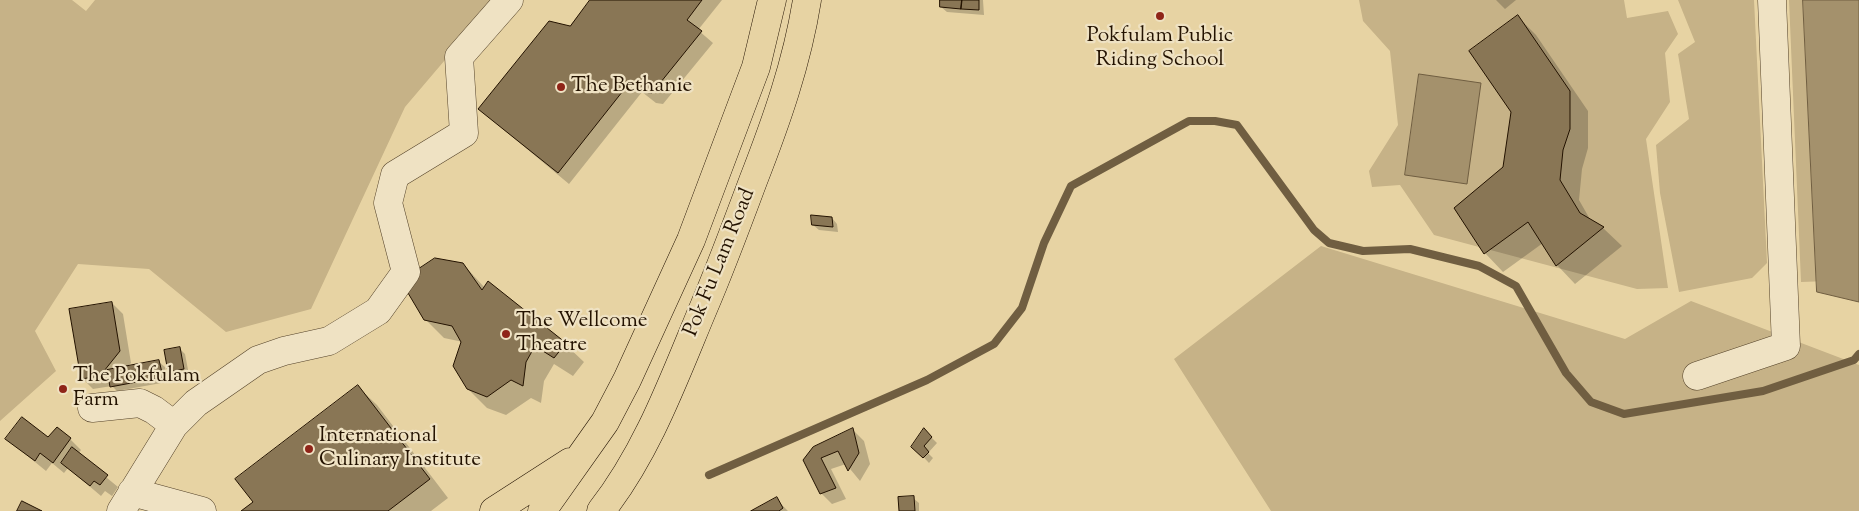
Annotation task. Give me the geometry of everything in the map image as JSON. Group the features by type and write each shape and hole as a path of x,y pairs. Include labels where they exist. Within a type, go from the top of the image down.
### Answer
{"main road":[{"name":"Pok Fu Lam Road","path":"542,511 605,422 627,380 691,240 756,67 772,0"},
{"name":"Pok Fu Lam Road","path":"601,511 639,453 660,414 722,264 780,112 795,62 807,0"},
{"name":"Pok Fu Lam Road","path":"494,511 586,451"}],"street":[{"path":"202,511 127,501 174,425 196,403 258,360 284,351 329,341 378,312 406,272 388,203 395,175 464,133 459,57 509,0"},
{"path":"1697,376 1786,346 1772,0"},
{"path":"92,408 140,403 154,410 174,425"}],"shaded area":[{"path":"0,0 72,0 86,11 95,0 496,0 405,107 311,309 226,332 149,269 78,264 35,331 56,371 0,421"},
{"path":"1359,0 1624,0 1627,18 1668,11 1678,34 1665,53 1670,102 1646,139 1668,288 1637,289 1434,235 1400,185 1372,187 1369,171 1398,125 1390,51 1363,21"},
{"path":"1678,0 1754,0 1767,263 1752,278 1679,292 1660,193 1656,145 1689,119 1678,54 1695,42"},
{"path":"1789,0 1817,0 1829,281 1801,282"},
{"path":"1803,0 1859,0 1859,302 1817,292"},
{"path":"1419,74 1481,83 1467,184 1405,175"},
{"path":"1321,246 1625,339 1691,301 1859,365 1859,511 1271,511 1174,359"}],"building":[{"name":"The Bethanie","path":"590,0 702,0 687,20 702,31 652,93 644,92 630,82 558,173 478,109 549,21 570,26"},
{"path":"940,0 962,0 961,9 940,7"},
{"path":"962,0 979,0 979,10 961,9"},
{"path":"1518,15 1570,91 1570,129 1563,150 1560,180 1580,213 1604,227 1556,266 1528,222 1484,254 1454,208 1503,167 1511,112 1469,51"},
{"path":"811,215 832,217 833,227 812,225"},
{"name":"The Wellcome Theatre","path":"435,258 463,263 482,290 488,281 566,343 554,358 535,346 526,362 523,386 511,380 487,397 467,389 453,366 461,342 452,326 424,320 408,293 414,272"},
{"path":"112,302 120,351 100,376 81,379 69,309"},
{"path":"180,347 184,369 168,372 164,350"},
{"path":"159,360 163,377 110,387 107,370"},
{"path":"358,385 430,479 388,511 241,511 253,502 235,479"},
{"path":"22,417 48,437 57,427 71,438 53,463 40,453 35,461 5,439"},
{"path":"853,428 859,453 848,471 838,451 821,458 836,488 820,494 803,460 813,447"},
{"path":"924,428 932,437 924,446 929,452 923,458 911,447"},
{"path":"72,447 108,475 100,485 94,481 90,486 61,463"},
{"path":"914,496 915,511 899,511 898,497"},
{"path":"777,497 783,508 779,511 751,511"},
{"path":"22,501 42,511 17,511"}],"waterway":[{"path":"709,475 927,380 994,344 1022,308 1044,243 1071,186 1189,121 1215,121 1237,125 1314,230 1329,243 1363,251 1410,249 1479,266 1516,286 1566,373 1591,402 1624,414 1763,391 1854,360 1859,354"}],"place":[{"name":"Pokfulam Public Riding School","path":"1160,16"},
{"name":"The Bethanie","path":"561,87"},
{"name":"The Wellcome Theatre","path":"506,334"},
{"name":"The Pokfulam Farm","path":"63,389"},
{"name":"International Culinary Institute","path":"309,449"}]}
